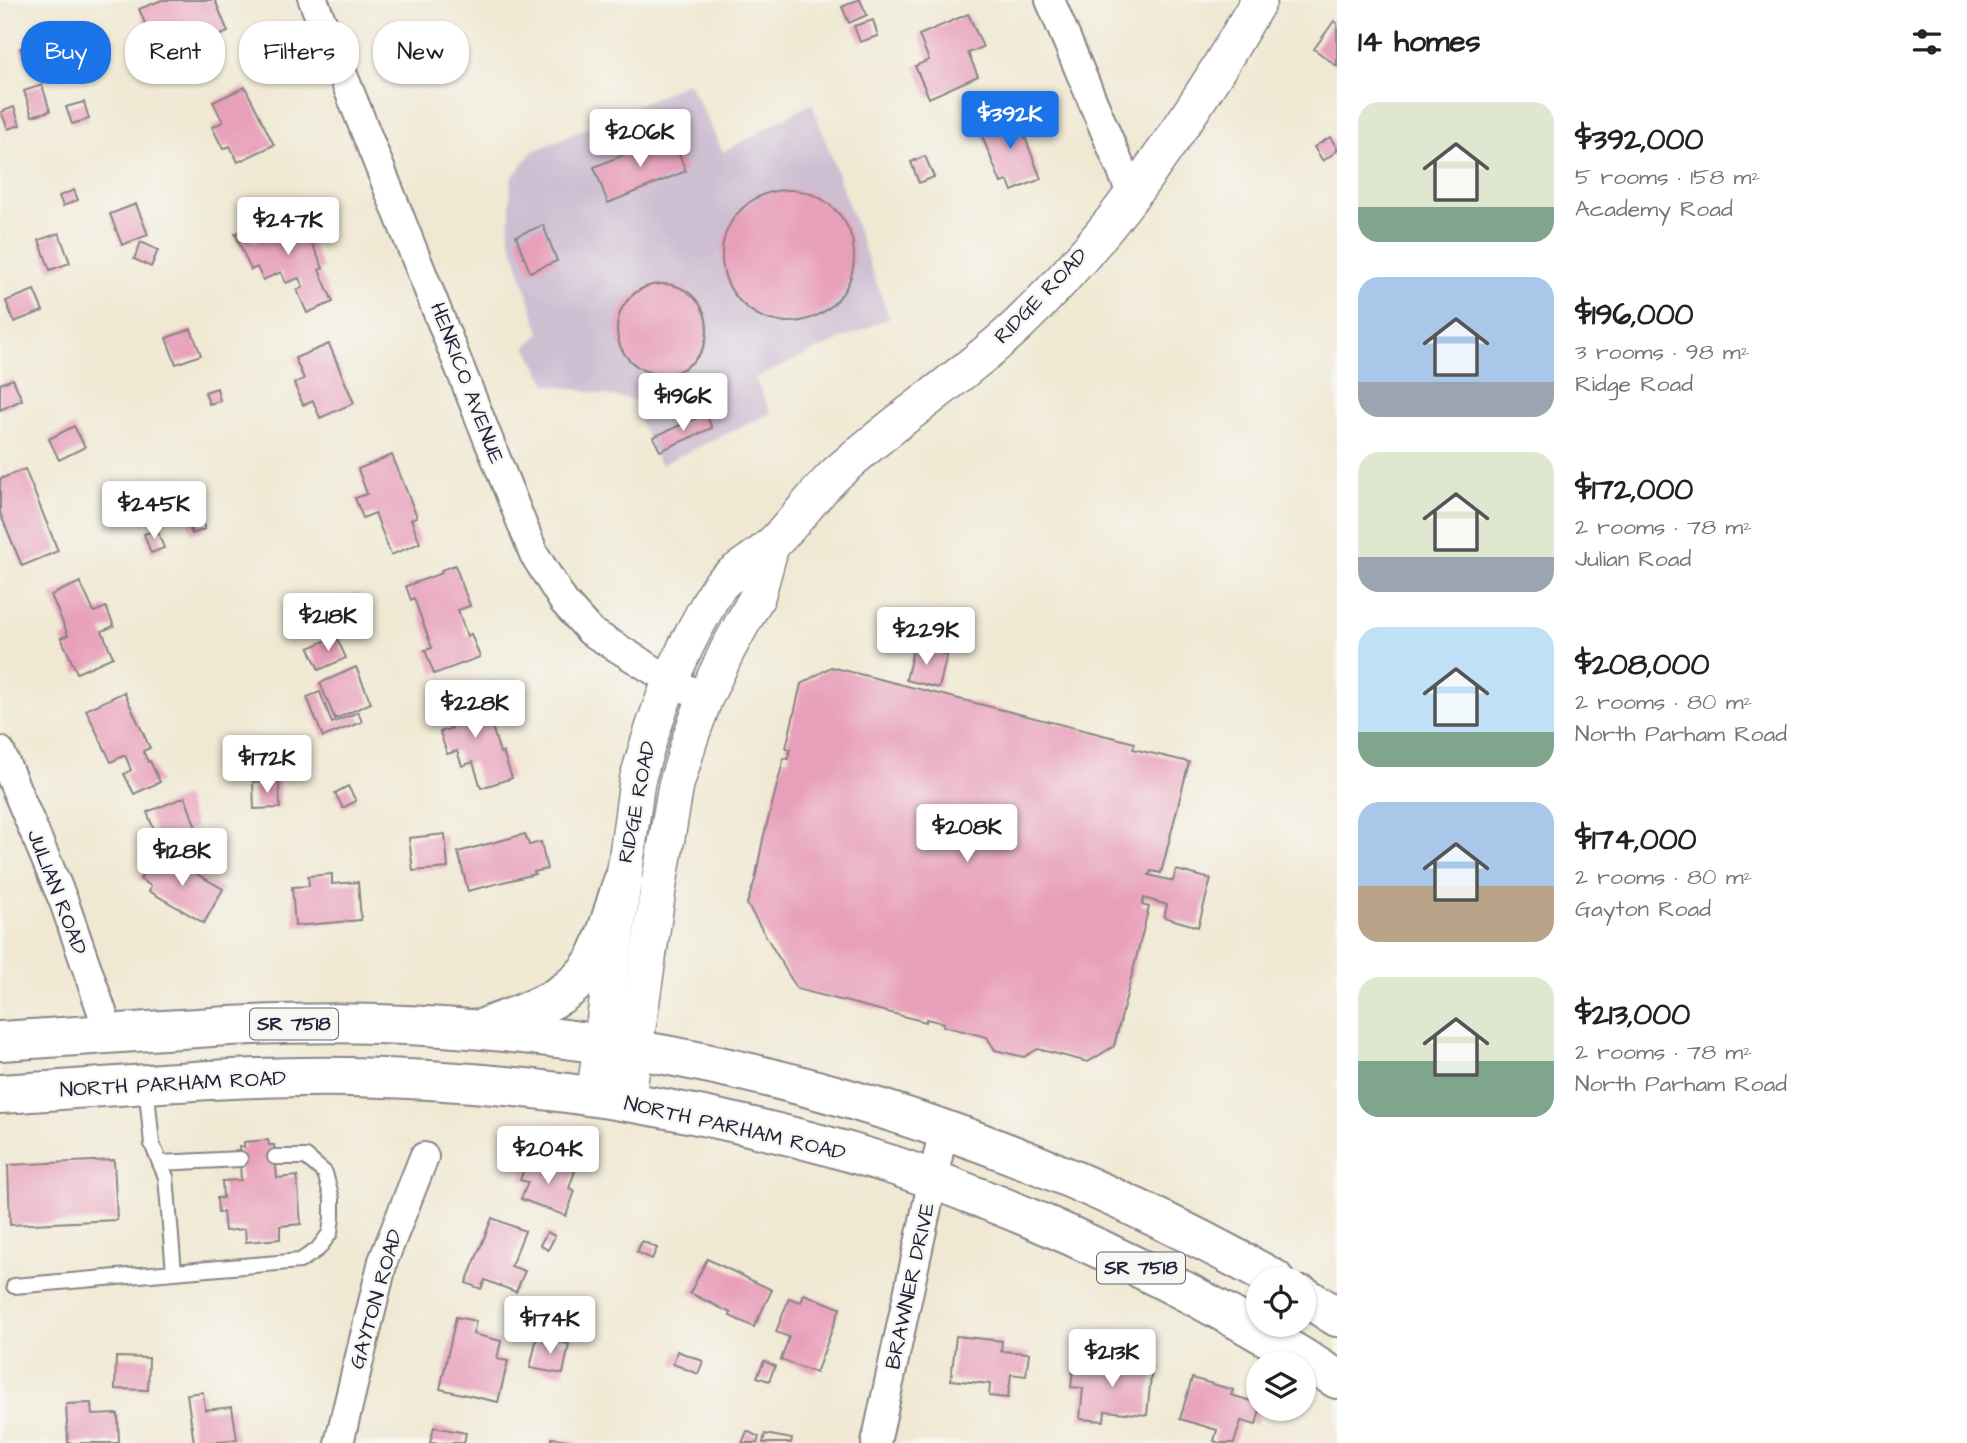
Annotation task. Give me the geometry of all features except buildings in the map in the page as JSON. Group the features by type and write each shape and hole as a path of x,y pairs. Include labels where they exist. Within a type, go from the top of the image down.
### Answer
{"highway":[{"path":"479,1030 538,1007 571,987 583,975 601,947 623,881"},
{"name":"SR 7518","path":"0,1041 178,1029 378,1024 479,1030 707,1063 793,1083 944,1128 1101,1191 1252,1267"},
{"path":"146,1084 146,1062 158,1049 237,1045 270,1025"},
{"name":"NORTH PARHAM ROAD","path":"0,1094 296,1077 401,1078 480,1083 685,1113 799,1139 889,1164 1055,1228 1157,1276 1249,1325 1337,1380"},
{"path":"1316,1304 1337,1317"}],"street":[{"name":"HENRICO AVENUE","path":"313,0 534,554 564,602 590,631 671,681 705,698"},
{"path":"1050,0 1132,195"},
{"name":"RIDGE ROAD","path":"618,1048 623,881 637,781 651,732 671,681 719,586 771,546 835,474 958,377 1016,327 1077,261 1132,195 1181,127 1233,47 1259,0"},
{"name":"RIDGE ROAD","path":"610,1100 618,1048 658,890 676,785 705,698 727,649 757,597 771,546"},
{"name":"JULIAN ROAD","path":"0,751 64,902 110,1035"},
{"name":"BRAWNER DRIVE","path":"876,1443 944,1128"},
{"name":"GAYTON ROAD","path":"339,1443 383,1261 424,1157"}],"lane":[{"path":"146,1084 152,1144 166,1177 174,1272"},
{"path":"14,1286 300,1261 318,1249 330,1233 332,1199 325,1173 306,1157 275,1157"},
{"path":"160,1163 240,1159"}],"shaded area":[{"path":"689,82 723,152 812,103 889,318 755,378 771,413 660,465 636,414 654,404 547,384 526,347 540,333 509,235 511,179 532,152"}]}
